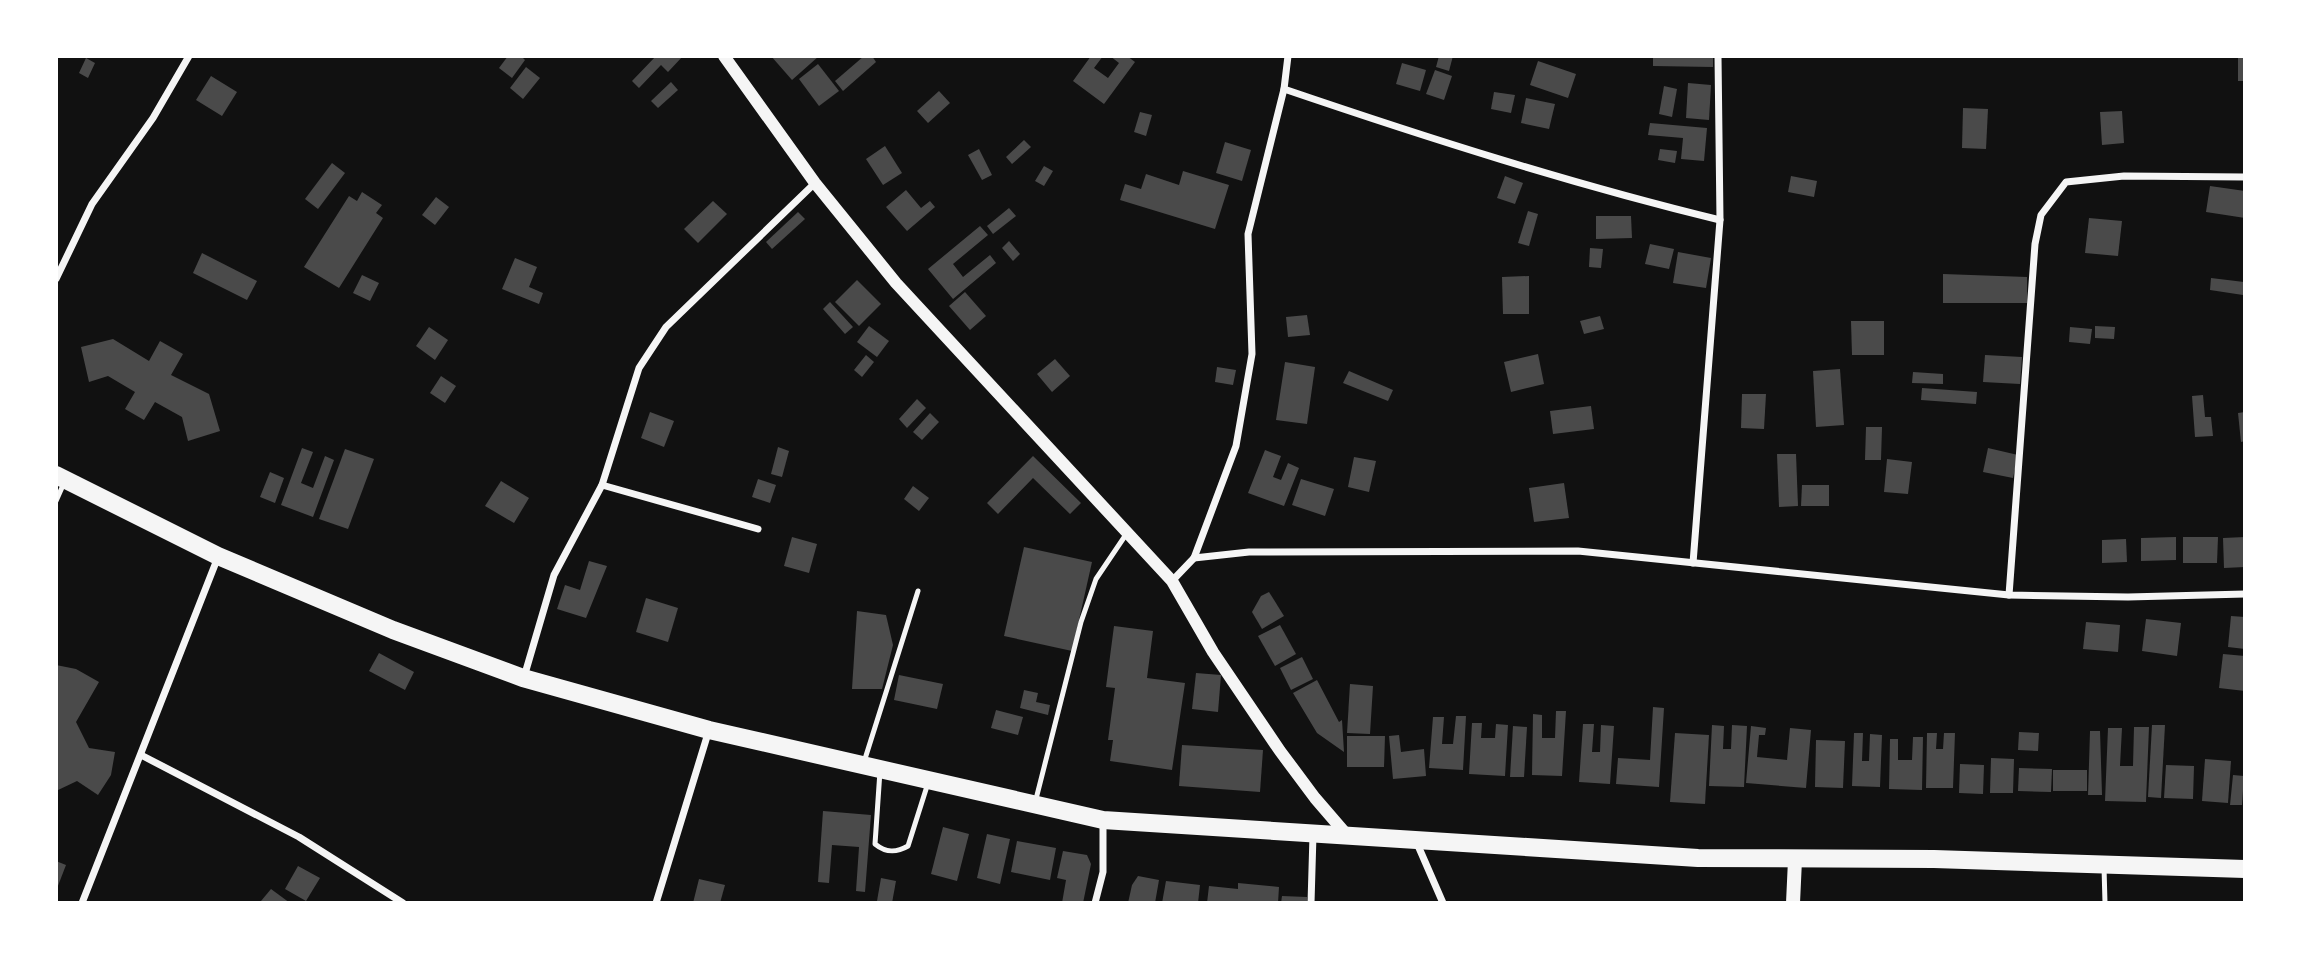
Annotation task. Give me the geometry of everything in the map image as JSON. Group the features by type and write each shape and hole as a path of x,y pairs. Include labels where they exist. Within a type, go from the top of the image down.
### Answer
{"main road":[{"path":"61,478 218,556 393,630 523,678 709,730 1103,820 1313,831 1416,841 1698,858 1934,859 2245,869"},
{"path":"1793,903 1795,860"}],"street":[{"path":"56,279 92,204 153,118 189,56"},
{"path":"724,56 815,183 896,283 1172,581 1213,652 1280,751 1346,834"},
{"path":"1172,581 1194,558 1236,446 1252,354 1248,234 1284,89 1288,56"},
{"path":"1693,563 1720,220 1718,56"},
{"path":"1284,89 1469,152 1609,193 1720,220"},
{"path":"2009,595 2035,244 2040,215 2066,182 2124,176 2245,177"},
{"path":"523,678 554,575 602,485 639,368 667,327 815,183"},
{"path":"602,485 758,529"},
{"path":"1194,558 1249,552 1578,551 2009,595 2128,597 2245,594"},
{"path":"82,903 218,556"},
{"path":"656,903 709,730"},
{"path":"141,755 299,837 403,903"},
{"path":"1095,903 1103,872 1103,820"},
{"path":"1311,903 1313,831"},
{"path":"1416,841 1443,903"}],"lane":[{"path":"56,501 61,478"},
{"path":"1035,804 1093,590 1127,533"},
{"path":"918,591 871,767 875,844 883,850 898,851 908,846 928,780"},
{"path":"2104,864 2105,903"}],"building":[{"path":"508,56 521,56 525,60 512,78 499,68"},
{"path":"656,56 683,56 668,72 661,65 639,88 632,81"},
{"path":"771,56 819,56 792,80"},
{"path":"864,56 872,56 876,62 843,91 835,81"},
{"path":"1091,56 1103,56 1094,68 1108,78 1119,63 1110,56 1127,56 1135,62 1104,104 1073,81"},
{"path":"1439,56 1453,56 1449,71 1436,67"},
{"path":"1653,56 1713,56 1713,67 1653,66"},
{"path":"2238,56 2245,56 2245,81 2238,81"},
{"path":"86,58 95,63 88,78 79,73"},
{"path":"1538,61 1576,74 1568,98 1530,85"},
{"path":"1402,63 1426,70 1420,91 1396,84"},
{"path":"818,64 839,91 819,106 799,79"},
{"path":"526,67 540,78 523,99 510,88"},
{"path":"1435,70 1452,76 1444,100 1426,94"},
{"path":"211,76 237,92 222,116 196,100"},
{"path":"671,82 678,90 658,108 651,101"},
{"path":"1688,83 1711,85 1709,120 1686,118"},
{"path":"1664,86 1677,89 1672,117 1659,114"},
{"path":"939,91 950,103 928,123 917,111"},
{"path":"1494,92 1515,95 1511,113 1491,109"},
{"path":"1526,98 1555,104 1549,129 1521,123"},
{"path":"1963,108 1988,109 1986,149 1962,148"},
{"path":"2122,111 2124,143 2102,145 2100,112"},
{"path":"1140,112 1152,115 1146,136 1134,132"},
{"path":"1650,123 1707,128 1704,161 1681,159 1683,138 1648,135"},
{"path":"1024,140 1031,147 1012,164 1006,157"},
{"path":"1225,142 1251,150 1242,181 1216,173"},
{"path":"885,146 902,173 883,185 866,159"},
{"path":"979,149 992,175 982,180 968,155"},
{"path":"1660,149 1677,151 1675,163 1658,160"},
{"path":"332,163 345,173 318,209 305,199"},
{"path":"1044,166 1053,171 1044,186 1035,181"},
{"path":"1183,171 1229,185 1215,229 1120,200 1125,184 1141,189 1146,174 1179,185"},
{"path":"1505,176 1523,183 1515,204 1497,198"},
{"path":"1791,176 1817,181 1814,197 1788,192"},
{"path":"2210,186 2245,191 2245,218 2206,212"},
{"path":"906,190 921,208 930,201 935,207 907,231 886,207"},
{"path":"362,192 382,205 376,213 383,218 339,288 304,267 349,196 357,201"},
{"path":"436,197 449,207 435,225 422,215"},
{"path":"713,201 727,214 698,243 684,229"},
{"path":"1009,208 1016,216 993,234 987,226"},
{"path":"1528,211 1538,214 1529,246 1518,243"},
{"path":"798,212 805,219 772,249 766,242"},
{"path":"1596,216 1631,216 1632,238 1596,239"},
{"path":"2089,218 2122,221 2118,256 2085,253"},
{"path":"980,226 988,235 953,264 963,277 990,255 996,263 953,299 928,269"},
{"path":"1009,241 1020,254 1013,261 1002,248"},
{"path":"1650,244 1674,249 1669,269 1645,264"},
{"path":"1590,248 1603,249 1601,268 1589,267"},
{"path":"1678,252 1711,258 1706,288 1673,283"},
{"path":"202,253 257,281 247,300 193,273"},
{"path":"515,258 537,267 529,287 543,293 539,304 502,289"},
{"path":"1943,274 2027,277 2027,303 1943,303"},
{"path":"362,275 379,283 370,301 353,293"},
{"path":"1529,276 1529,314 1503,314 1502,277"},
{"path":"2211,278 2244,282 2243,295 2210,290"},
{"path":"857,280 881,304 859,326 835,302"},
{"path":"965,292 986,316 970,330 949,306"},
{"path":"830,302 853,327 845,334 823,309"},
{"path":"1307,315 1310,335 1288,337 1286,317"},
{"path":"1600,316 1604,329 1584,334 1580,321"},
{"path":"1851,321 1884,321 1884,355 1852,355"},
{"path":"869,326 889,341 877,357 857,342"},
{"path":"2095,326 2115,327 2114,339 2095,338"},
{"path":"429,327 448,340 435,360 416,346"},
{"path":"2070,327 2092,329 2090,344 2069,342"},
{"path":"113,339 149,361 160,341 183,354 171,375 209,394 220,431 188,441 182,417 155,402 144,420 125,409 135,392 108,376 89,382 81,347"},
{"path":"1538,354 1544,384 1511,392 1504,362"},
{"path":"866,355 874,362 862,377 854,370"},
{"path":"1985,355 2022,357 2020,384 1983,382"},
{"path":"1055,359 1070,376 1052,392 1037,374"},
{"path":"1285,362 1315,367 1307,424 1276,420"},
{"path":"1217,367 1236,370 1233,385 1215,382"},
{"path":"1840,369 1844,425 1816,427 1813,371"},
{"path":"1349,371 1393,390 1388,401 1343,383"},
{"path":"1913,372 1943,374 1943,384 1912,383"},
{"path":"441,376 456,386 445,403 430,393"},
{"path":"1922,388 1977,392 1976,404 1921,400"},
{"path":"1742,394 1766,394 1764,429 1741,428"},
{"path":"2203,395 2205,417 2211,417 2213,436 2195,437 2192,396"},
{"path":"917,399 926,408 907,428 899,419"},
{"path":"1591,406 1594,429 1553,434 1550,411"},
{"path":"650,412 674,421 664,447 641,438"},
{"path":"2245,412 2245,441 2241,442 2238,413"},
{"path":"930,413 939,422 922,440 913,432"},
{"path":"1866,427 1882,427 1881,460 1865,460"},
{"path":"778,447 789,451 782,477 771,474"},
{"path":"302,448 313,452 301,483 313,488 325,456 334,460 313,517 281,505"},
{"path":"1988,448 2018,455 2013,478 1983,472"},
{"path":"345,449 374,459 348,529 319,519"},
{"path":"1265,450 1281,456 1273,477 1281,480 1288,463 1299,468 1284,506 1248,493"},
{"path":"1777,454 1796,454 1798,506 1779,507"},
{"path":"1033,456 1081,503 1070,514 1033,478 998,514 987,503"},
{"path":"1354,457 1376,461 1369,492 1348,487"},
{"path":"1887,459 1912,462 1908,494 1884,492"},
{"path":"270,472 284,478 275,503 260,497"},
{"path":"758,479 776,485 770,503 752,497"},
{"path":"1301,479 1334,489 1325,516 1292,505"},
{"path":"501,481 529,498 514,523 485,506"},
{"path":"1564,483 1569,518 1534,522 1529,488"},
{"path":"1802,485 1829,485 1829,506 1801,506"},
{"path":"913,486 929,498 919,511 904,499"},
{"path":"792,537 817,544 809,573 784,566"},
{"path":"2176,537 2176,560 2141,561 2141,538"},
{"path":"2183,537 2218,537 2217,563 2183,563"},
{"path":"2245,537 2245,567 2224,568 2223,538"},
{"path":"2126,539 2127,562 2102,563 2102,540"},
{"path":"1024,547 1092,562 1072,651 1004,636"},
{"path":"589,561 607,566 586,618 557,609 565,585 580,590"},
{"path":"1269,592 1284,616 1262,629 1252,612 1261,596"},
{"path":"646,598 678,608 668,642 636,632"},
{"path":"857,611 886,615 893,645 882,689 852,689"},
{"path":"2231,616 2245,617 2245,649 2228,647"},
{"path":"2146,619 2181,623 2177,656 2142,651"},
{"path":"2086,622 2120,625 2118,652 2083,649"},
{"path":"1280,625 1296,654 1275,666 1258,636"},
{"path":"1114,626 1153,631 1147,678 1185,683 1172,770 1110,761 1113,740 1108,740 1115,688 1106,687"},
{"path":"379,653 414,672 405,690 369,671"},
{"path":"2223,654 2245,656 2245,691 2219,688"},
{"path":"1302,657 1313,679 1291,690 1280,668"},
{"path":"56,665 76,669 99,682 76,722 89,748 115,752 111,775 98,795 77,781 56,791"},
{"path":"1196,673 1221,675 1218,712 1192,709"},
{"path":"899,675 943,684 937,709 894,700"},
{"path":"1317,680 1339,722 1342,720 1344,752 1317,733 1293,693"},
{"path":"1350,684 1373,686 1370,734 1347,733"},
{"path":"1024,690 1038,693 1036,702 1050,705 1048,715 1020,708"},
{"path":"1653,707 1664,708 1659,787 1616,784 1618,758 1650,760"},
{"path":"996,710 1023,717 1018,735 991,728"},
{"path":"1556,711 1566,711 1562,776 1532,775 1533,714 1542,715 1542,738 1555,738"},
{"path":"1456,716 1466,716 1463,770 1429,768 1433,717 1444,717 1442,744 1453,744"},
{"path":"1472,723 1482,723 1481,738 1495,738 1496,724 1508,725 1505,776 1469,774"},
{"path":"1583,724 1594,724 1592,752 1600,752 1601,725 1614,726 1610,784 1579,782"},
{"path":"1712,725 1724,726 1723,749 1731,749 1732,725 1747,726 1744,787 1709,786"},
{"path":"2152,725 2165,725 2161,798 2148,797"},
{"path":"1513,726 1527,727 1524,777 1510,777"},
{"path":"1751,726 1766,728 1765,735 1759,735 1757,757 1787,760 1790,728 1811,730 1806,788 1746,783"},
{"path":"2134,727 2149,727 2146,802 2105,801 2108,728 2122,728 2120,766 2133,766"},
{"path":"2090,731 2100,731 2102,795 2088,795"},
{"path":"2019,732 2039,733 2038,751 2018,750"},
{"path":"1675,733 1709,735 1705,804 1670,802"},
{"path":"1854,733 1863,733 1862,761 1869,761 1870,734 1882,735 1880,787 1852,786"},
{"path":"1927,733 1937,733 1936,749 1943,749 1944,733 1955,733 1953,788 1926,788"},
{"path":"1399,735 1401,752 1424,749 1426,776 1393,779 1389,736"},
{"path":"1347,736 1385,736 1384,767 1347,767"},
{"path":"1913,737 1923,737 1922,790 1889,789 1890,739 1898,739 1898,760 1912,760"},
{"path":"1816,740 1845,741 1843,788 1815,787"},
{"path":"1182,745 1263,750 1260,792 1179,786"},
{"path":"1991,758 2014,759 2013,793 1990,793"},
{"path":"2205,759 2231,761 2228,803 2202,801"},
{"path":"1960,764 1984,765 1983,794 1959,793"},
{"path":"2166,765 2194,766 2193,799 2164,798"},
{"path":"2019,768 2052,769 2051,792 2018,791"},
{"path":"2053,770 2087,770 2087,791 2053,791"},
{"path":"2233,775 2244,776 2242,805 2230,805"},
{"path":"823,811 871,815 865,892 856,891 859,847 832,845 829,883 818,882"},
{"path":"943,827 969,834 957,881 931,874"},
{"path":"987,834 1010,839 1000,884 977,878"},
{"path":"1017,841 1056,848 1050,880 1011,872"},
{"path":"1063,851 1087,855 1091,864 1083,903 1062,903 1066,880 1057,878"},
{"path":"56,861 66,865 56,891"},
{"path":"298,866 320,878 306,901 285,889"},
{"path":"1138,876 1159,880 1155,903 1128,903 1132,885"},
{"path":"881,878 896,881 892,903 877,901"},
{"path":"699,879 725,885 720,903 693,903"},
{"path":"1166,881 1200,885 1198,903 1162,903"},
{"path":"1238,883 1279,887 1278,903 1207,903 1209,886 1238,889"},
{"path":"271,889 290,903 261,901"},
{"path":"1282,896 1307,897 1307,903 1281,903"}]}
